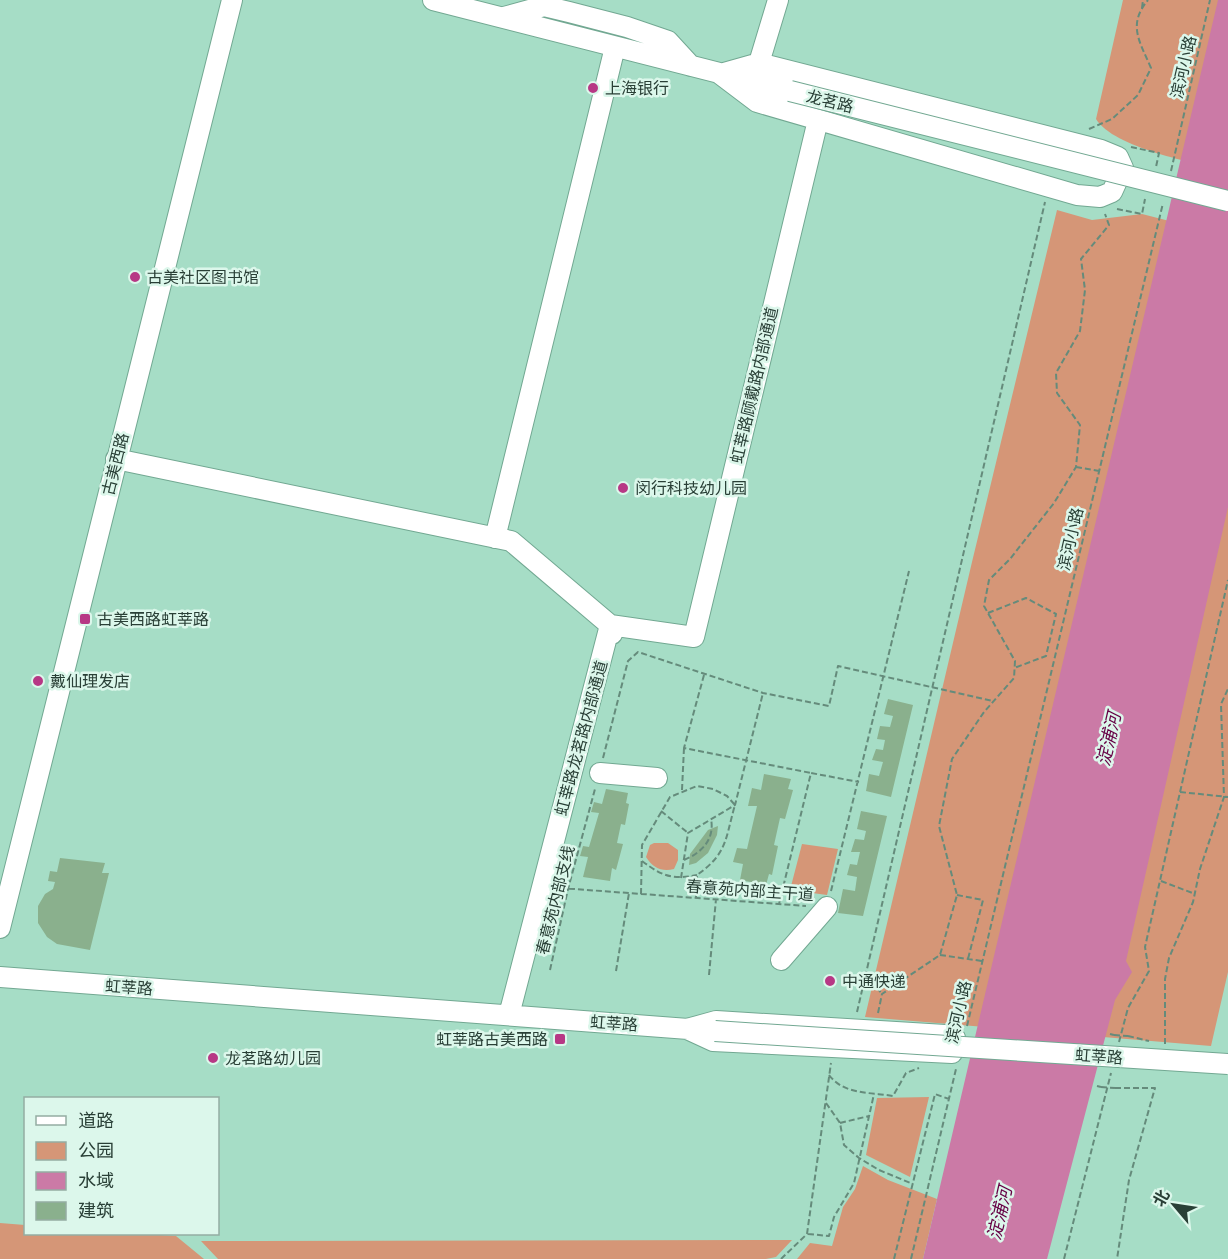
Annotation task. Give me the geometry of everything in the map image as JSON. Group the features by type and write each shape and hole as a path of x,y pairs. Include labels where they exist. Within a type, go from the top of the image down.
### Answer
{"street":[{"name":"古美西路","path":"0,928 232,0"},
{"name":"龙茗路","path":"433,0 1228,201"},
{"path":"759,63 778,0"},
{"path":"502,18 544,6 627,27 668,41 691,66"},
{"path":"495,538 615,47"},
{"path":"759,63 1101,150 1118,157 1123,168 1112,192 1102,201 756,102 720,74 759,63"},
{"name":"虹莘路顾戴路内部通道","path":"611,630 694,637 818,120"},
{"path":"116,459 512,541 611,630"},
{"name":"虹莘路龙茗路内部通道","path":"509,1016 611,630"},
{"path":"600,773 657,778"},
{"path":"781,960 827,907"},
{"name":"虹莘路","path":"0,977 715,1031 1228,1064"},
{"path":"716,1021 945,1035 955,1038 952,1053 713,1041 687,1029 716,1021"}],"path":[{"path":"1080,133 1112,119 1138,94 1151,68 1135,30 1143,0"},
{"path":"1142,8 1148,0"},
{"name":"滨河小路","path":"1170,175 1210,0"},
{"path":"1128,147 1159,153 1156,167"},
{"path":"853,1029 1049,187"},
{"name":"滨河小路","path":"966,1028 1165,196"},
{"path":"1102,201 1142,214 1145,199"},
{"path":"874,1031 882,994 940,955 957,895 939,826 952,759 993,701 1014,678 1014,660 984,606 989,580 1010,559 1054,503 1076,468 1080,425 1057,393 1056,373 1080,331 1084,290 1081,259 1109,225 1102,201"},
{"path":"1076,468 1099,471"},
{"name":"春意苑内部主干道","path":"542,887 827,907 885,677 909,571"},
{"path":"1118,1046 1128,1008 1149,971 1145,947 1228,580"},
{"path":"988,613 1026,597 1056,614 1046,656 1014,668"},
{"name":"春意苑内部支线","path":"550,970 568,889 600,773 627,661 638,652 704,675"},
{"path":"682,792 684,748 704,675 763,693 829,706 838,666 993,701"},
{"path":"1112,1034 1165,1045 1165,979 1169,958 1195,894 1206,850 1226,797 1221,704 1228,689"},
{"path":"642,861 666,876 681,878 697,875 708,867 723,850 763,693"},
{"path":"684,748 859,782"},
{"path":"779,904 812,773"},
{"path":"640,894 642,845 670,797 697,786 713,789 727,796 735,805"},
{"path":"1180,792 1226,797"},
{"path":"687,833 735,805"},
{"path":"661,811 687,833"},
{"path":"684,860 698,854 706,844 712,829 711,819"},
{"path":"681,878 687,833"},
{"path":"696,898 697,875"},
{"path":"1160,881 1195,894"},
{"path":"616,971 629,893"},
{"path":"957,895 983,900 968,959"},
{"path":"709,975 716,899"},
{"path":"940,955 982,962"},
{"path":"866,973 882,994"},
{"path":"781,1259 807,1234 833,1048"},
{"name":"滨河小路","path":"910,1259 958,1062"},
{"path":"1064,1259 1113,1067"},
{"path":"829,1075 836,1085 859,1093 893,1096 906,1073 919,1068"},
{"path":"1099,1087 1155,1088 1129,1180 1117,1259"},
{"path":"807,1234 829,1236 834,1217 854,1183 874,1094"},
{"path":"894,1259 934,1094 949,1099"},
{"path":"825,1102 840,1124 844,1145 879,1170 913,1184"},
{"path":"840,1124 869,1116"}],"green space":[{"path":"1123,0 1228,0 1228,171 1176,159 1137,146 1105,129 1096,119"},
{"path":"1057,210 1092,220 1142,214 1228,236 1228,972 1211,1046 865,1017"},
{"path":"668,843 678,850 678,860 674,869 662,869 649,861 646,857 650,845"},
{"path":"802,844 838,849 827,895 790,890"},
{"path":"929,1097 910,1177 866,1155 877,1098"},
{"path":"863,1166 888,1180 937,1199 923,1259 797,1259 810,1243 832,1246 843,1207 855,1189"},
{"path":"0,1223 24,1225 24,1235 176,1236 204,1259 0,1259"},
{"path":"792,1240 776,1257 766,1259 218,1259 201,1241"}],"water":[{"name":"淀浦河","path":"1218,0 1228,0 1228,507 1126,961 1132,972 1115,1000 1047,1259 923,1259"}],"building":[{"path":"888,699 913,705 891,797 866,791 869,774 879,776 883,762 872,760 876,749 883,750 885,740 877,739 880,726 890,727 893,716 884,714"},
{"path":"764,774 791,779 788,789 793,790 785,819 780,818 774,845 778,846 772,875 769,874 766,885 740,880 743,864 733,862 737,848 747,849 757,806 748,806 752,788 761,790"},
{"path":"606,789 628,793 626,803 629,804 625,825 621,824 617,843 623,844 616,870 612,868 610,881 583,877 588,857 580,856 583,846 589,847 599,813 591,812 594,802 602,804"},
{"path":"861,811 887,816 863,916 838,913 843,889 855,891 857,877 847,875 850,864 857,865 860,852 851,852 855,839 864,840 866,831 857,829"},
{"path":"718,826 717,835 708,853 696,863 689,865 690,854 708,830"},
{"path":"60,858 105,863 102,873 109,873 90,950 57,944 47,937 38,923 38,906 45,894 53,889 55,882 48,881 50,871 57,872"}],"place":[{"name":"上海银行","path":"593,88"},
{"name":"古美社区图书馆","path":"135,277"},
{"name":"闵行科技幼儿园","path":"623,488"},
{"name":"古美西路虹莘路","path":"85,619"},
{"name":"戴仙理发店","path":"38,681"},
{"name":"中通快递","path":"830,981"},
{"name":"虹莘路古美西路","path":"560,1039"},
{"name":"龙茗路幼儿园","path":"213,1058"}]}
